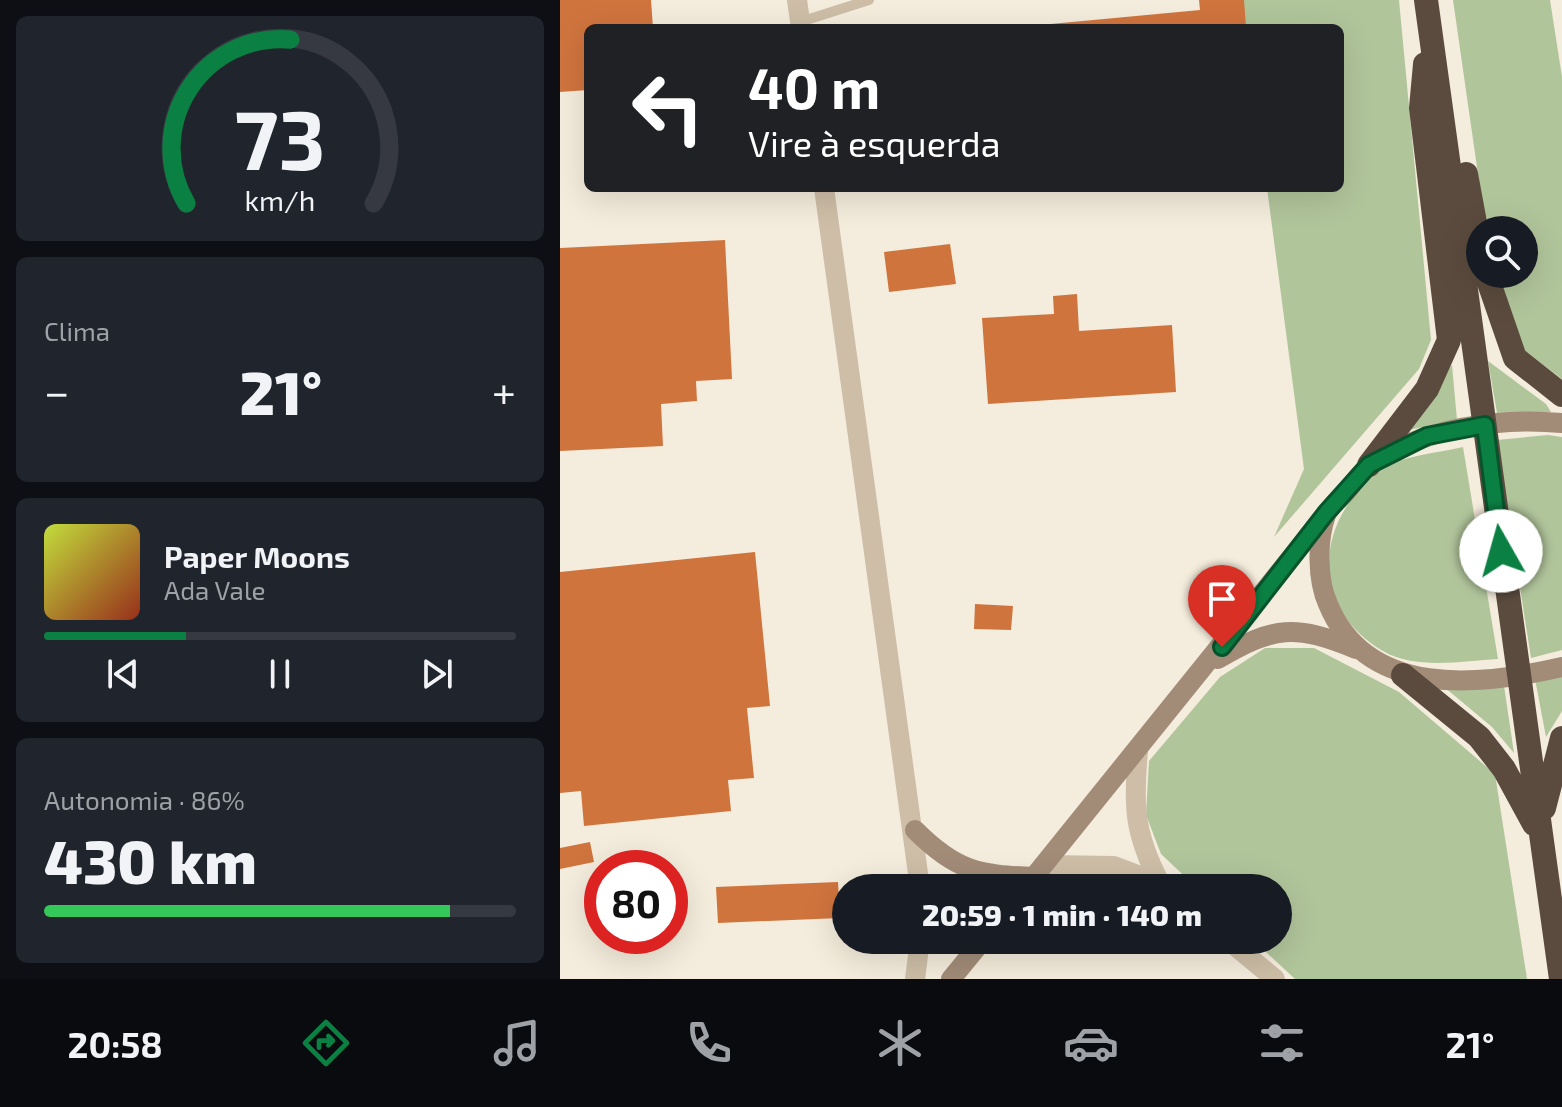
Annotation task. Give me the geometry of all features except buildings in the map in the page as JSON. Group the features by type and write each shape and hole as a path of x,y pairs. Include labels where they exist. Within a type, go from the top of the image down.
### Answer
{"highway":[{"path":"1427,11 1452,103 1474,216"},
{"path":"1427,11 1561,979"},
{"path":"1369,465 1427,389 1449,340 1421,108 1427,11"},
{"path":"1491,288 1515,358 1562,395"},
{"path":"1403,675 1479,737 1493,754 1542,838"},
{"path":"1542,838 1550,774 1562,738"}],"street":[{"path":"797,0 801,24"},
{"path":"825,192 919,874"},
{"path":"1037,874 1326,513 1369,465 1427,436 1485,425 1562,423"},
{"path":"1326,513 1319,561 1323,595 1348,639 1366,653 1403,675 1449,682 1517,677 1562,667"},
{"path":"1207,665 1261,635 1282,630 1323,635 1366,653"},
{"path":"1138,751 1134,817 1144,853 1157,874"},
{"path":"915,830 955,866 991,874"},
{"path":"1057,874 1114,866 1135,874"},
{"path":"915,979 918,954"},
{"path":"951,979 965,954"},
{"path":"1245,954 1275,979"}],"lane":[{"path":"804,24 869,0"}],"green space":[{"path":"1242,0 1399,0 1431,340 1419,369 1274,537 1304,469 1268,192 1344,192 1344,24 1245,24"},
{"path":"1453,0 1550,0 1562,77 1562,379 1524,350 1498,288 1538,288 1538,216 1484,216"},
{"path":"1488,361 1546,404 1551,412 1497,413"},
{"path":"1452,365 1457,420 1404,431 1445,373"},
{"path":"1548,435 1562,437 1562,650 1531,658 1497,440"},
{"path":"1463,447 1498,659 1439,663 1409,661 1383,651 1363,637 1347,620 1330,580 1329,558 1333,537 1341,515 1376,470 1410,458"},
{"path":"1265,648 1314,648 1399,692 1495,774 1527,979 1295,979 1268,954 1292,954 1292,874 1182,874 1161,854 1146,815 1149,761 1220,677"},
{"path":"1562,674 1562,711 1546,737 1535,679"},
{"path":"1443,686 1504,686 1514,753 1492,727"}],"route":[{"path":"1222,647 1326,513 1369,465 1427,436 1485,425 1501,551"}]}
